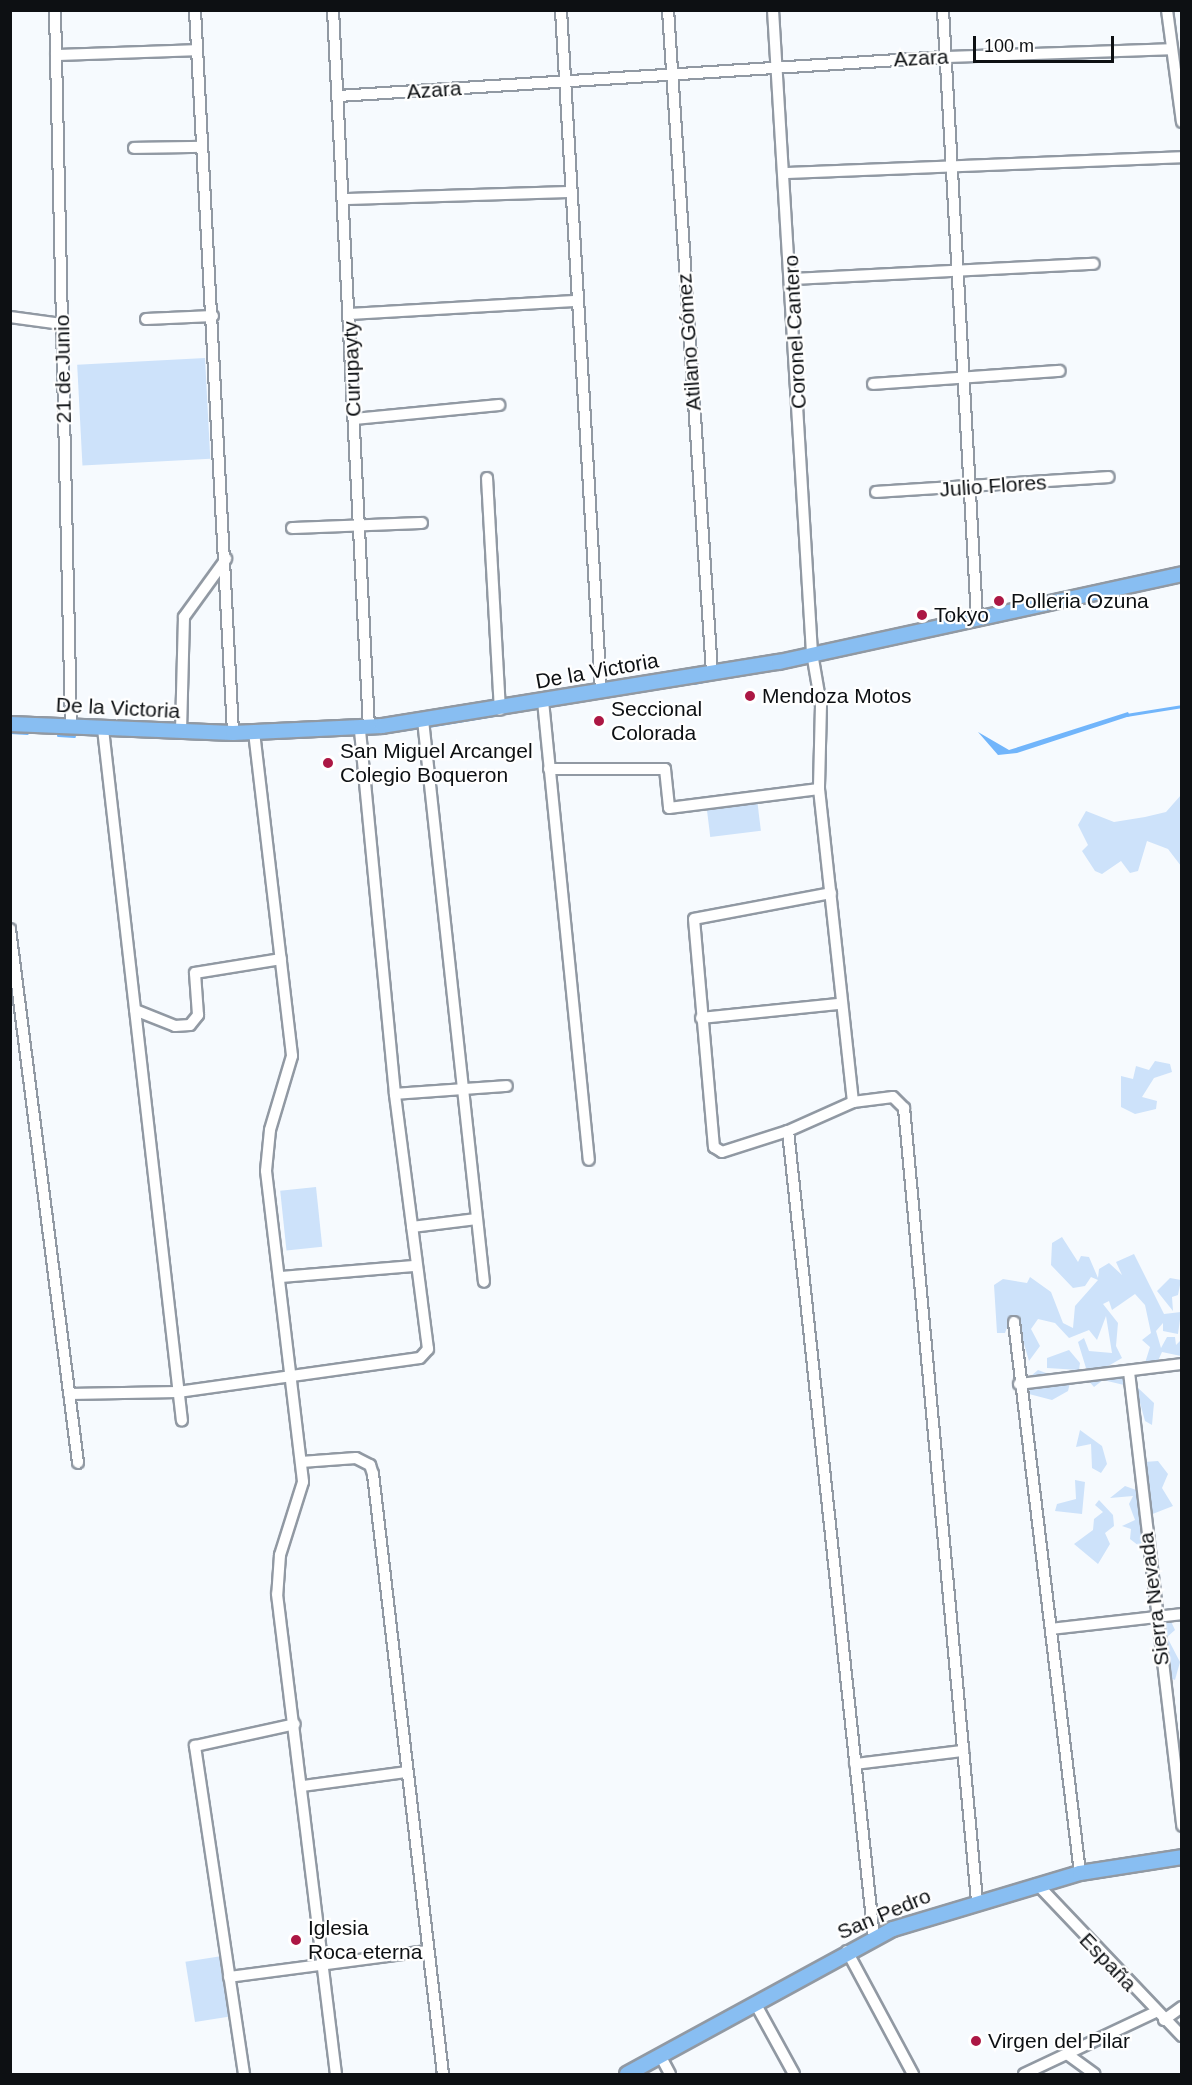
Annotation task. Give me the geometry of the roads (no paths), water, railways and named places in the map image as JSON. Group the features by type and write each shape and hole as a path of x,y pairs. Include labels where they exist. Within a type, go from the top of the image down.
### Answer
{"main road":[{"name":"De la Victoria","path":"10,724 233,733 364,728 500,710 712,673 977,620 1182,574"},
{"name":"San Pedro","path":"627,2074 874,1938 977,1901 1037,1884 1080,1873 1182,1857"}],"street":[{"name":"21 de Junio","path":"55,10 71,727"},
{"path":"195,10 226,559 233,733"},
{"name":"Curupayty","path":"292,1372 425,1355 395,1094 364,728 350,314 333,10"},
{"path":"561,10 601,692"},
{"name":"Atilano Gómez","path":"668,10 712,673"},
{"name":"Coronel Cantero","path":"773,10 793,279 812,653 821,705 819,789 831,893 840,1004 853,1102"},
{"path":"943,10 967,488 977,620"},
{"path":"1167,10 1182,122"},
{"name":"Azara","path":"338,96 777,66 1172,49"},
{"path":"56,55 196,50"},
{"path":"134,148 201,147"},
{"path":"786,173 951,169 1182,157"},
{"path":"345,199 571,192"},
{"path":"793,279 956,274 1094,264"},
{"path":"350,314 578,301"},
{"path":"146,319 213,316"},
{"path":"10,317 62,324"},
{"path":"873,384 1060,371"},
{"path":"354,419 499,405"},
{"name":"Julio Flores","path":"876,492 967,488 1109,477"},
{"path":"487,478 500,710"},
{"path":"292,528 422,524"},
{"path":"181,731 183,617 226,559"},
{"path":"543,701 589,1160"},
{"path":"423,720 484,1282"},
{"path":"103,729 182,1421"},
{"path":"254,732 292,1056 270,1130 266,1171 292,1372 303,1482 276,1574 336,2074"},
{"path":"549,769 665,769 669,808 819,789"},
{"path":"831,893 694,919 701,1018 716,1149 788,1131 853,1102 893,1097 904,1108 977,1901"},
{"path":"10,929 78,1462"},
{"path":"135,1010 175,1026 190,1025 198,1015 195,973 281,959"},
{"path":"701,1018 840,1004"},
{"path":"395,1094 507,1086"},
{"path":"788,1131 874,1938"},
{"path":"412,1227 477,1219"},
{"path":"280,1277 415,1266"},
{"path":"1014,1322 1019,1384 1080,1873"},
{"path":"1019,1384 1182,1364"},
{"path":"69,1394 178,1392 292,1372"},
{"name":"Sierra Nevada","path":"1129,1372 1182,1826"},
{"path":"301,1462 356,1458 374,1474 426,1951 443,2074"},
{"path":"1051,1629 1182,1614"},
{"path":"244,2074 195,1746 295,1724"},
{"path":"855,1764 963,1751"},
{"path":"303,1786 406,1772"},
{"name":"España","path":"1037,1884 1160,2016 1182,2036"},
{"path":"229,1977 426,1951"},
{"path":"847,1951 913,2074"},
{"path":"755,2003 794,2074"},
{"path":"1024,2074 1182,2007"},
{"path":"1067,2054 1095,2074"},
{"path":"661,2056 670,2074"}],"water":[{"path":"1128,712 1130,716 1017,753 998,755 978,732 1009,750"}],"waterway":[{"path":"694,683 708,680"},
{"path":"1126,715 1182,706"},
{"path":"428,726 500,714"},
{"path":"386,732 414,728"},
{"path":"10,732 27,733"},
{"path":"366,734 379,733"},
{"path":"58,735 74,736"}],"place":[{"name":"Polleria Ozuna","path":"999,601"},
{"name":"Tokyo","path":"922,615"},
{"name":"Mendoza Motos","path":"750,696"},
{"name":"Seccional Colorada","path":"599,721"},
{"name":"San Miguel Arcangel Colegio Boqueron","path":"328,763"},
{"name":"Iglesia Roca eterna","path":"296,1940"},
{"name":"Virgen del Pilar","path":"976,2041"}]}
